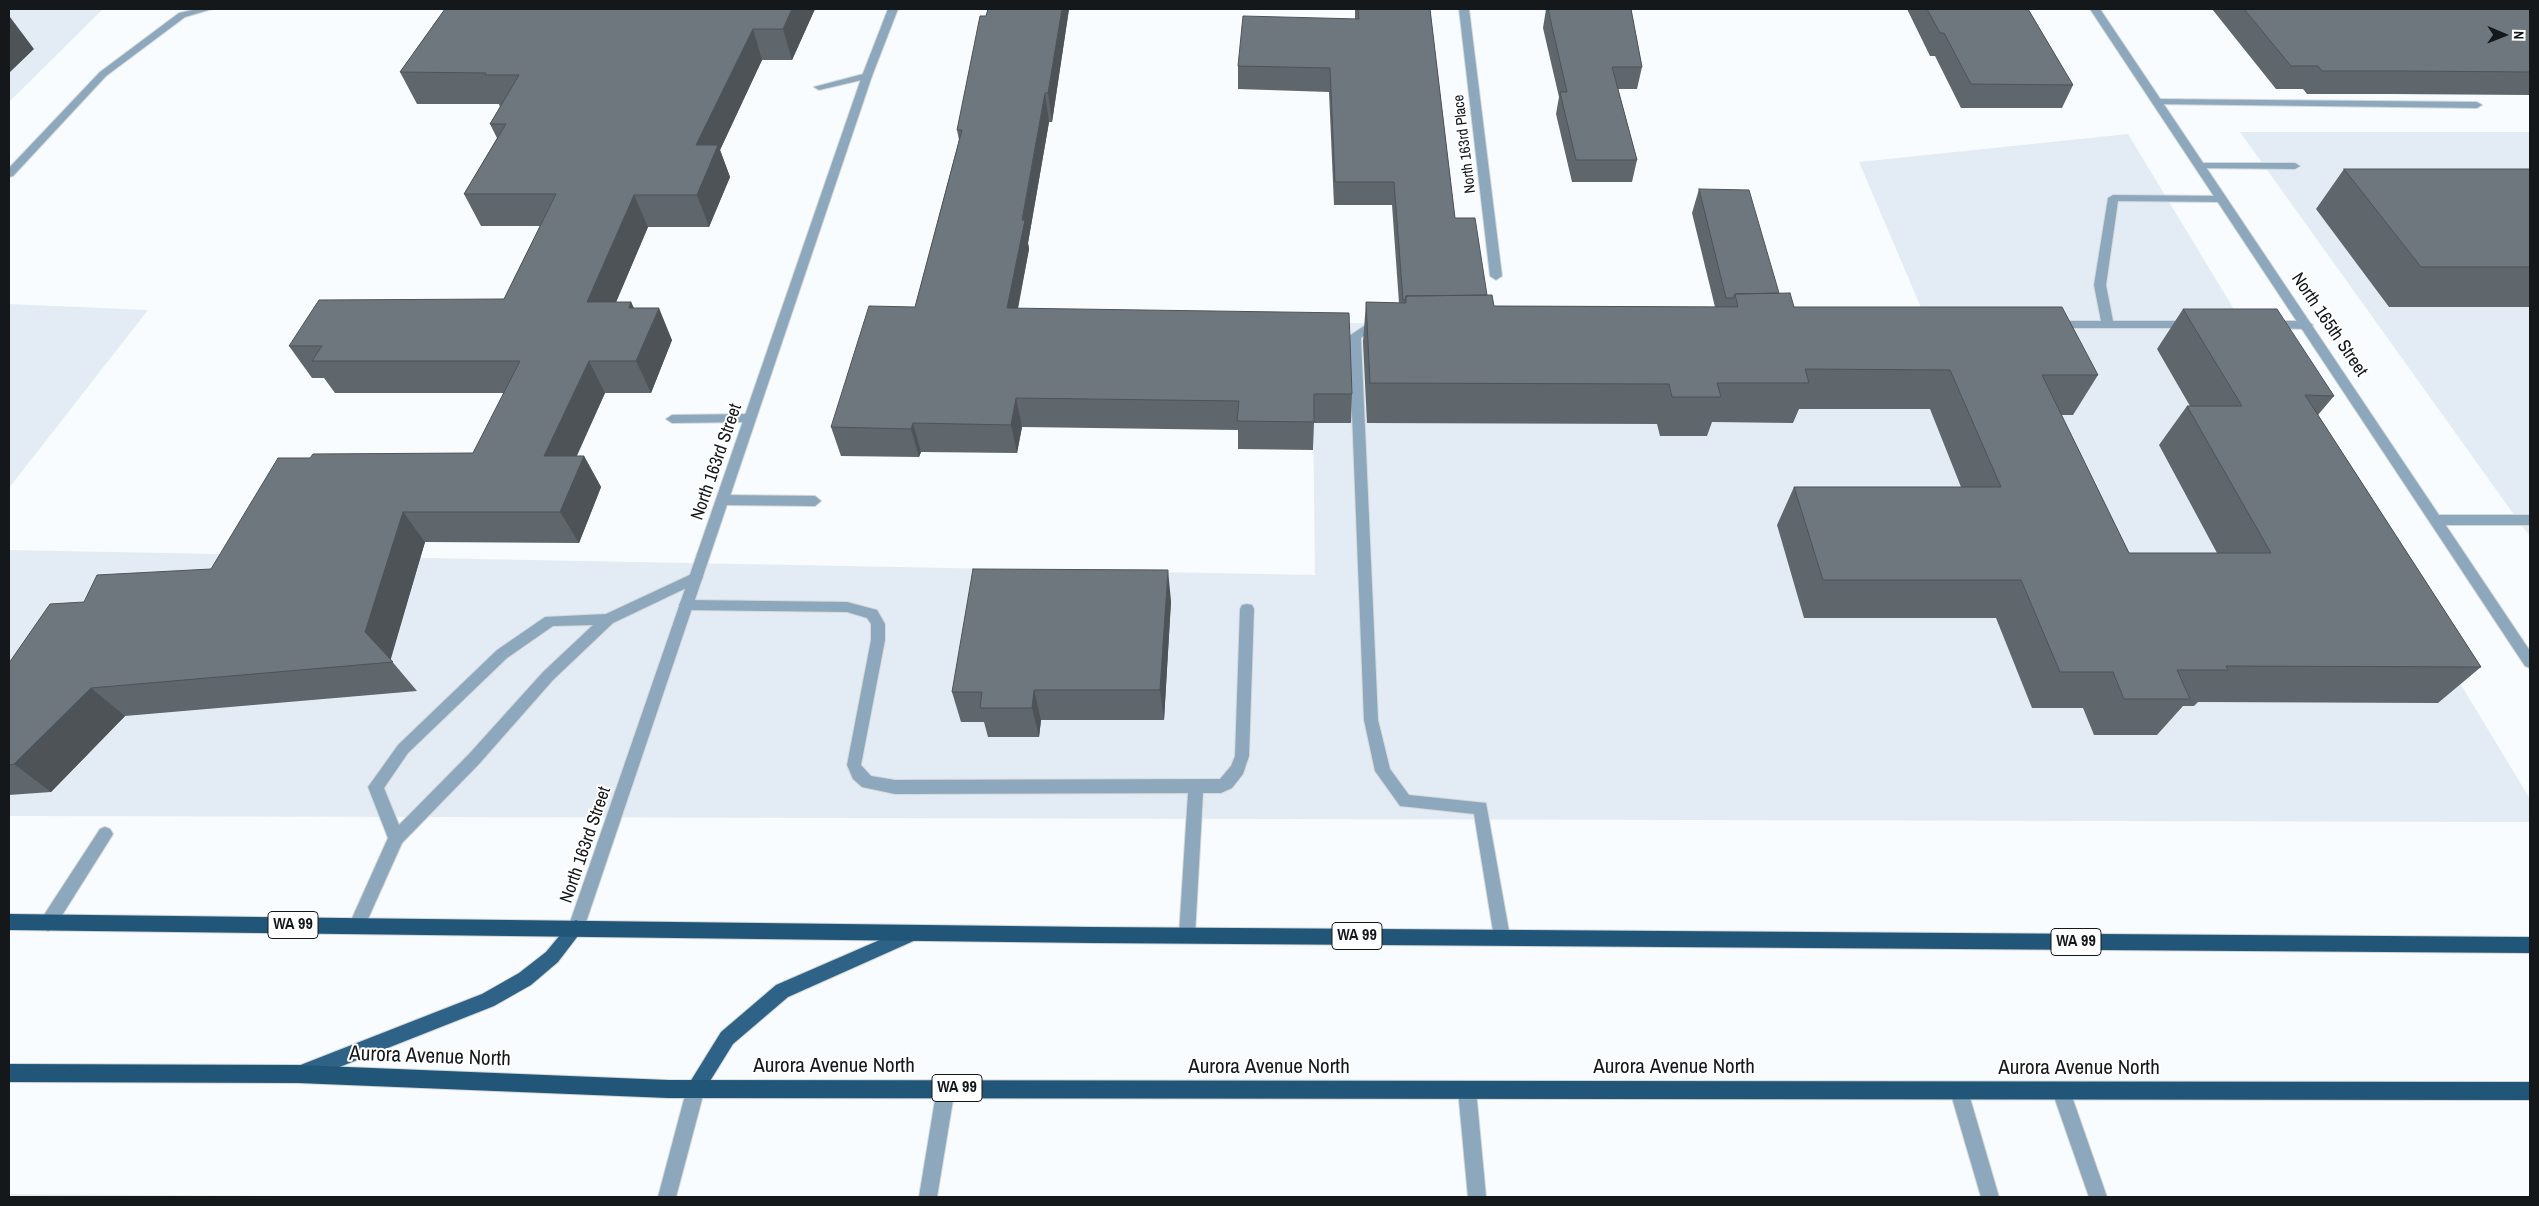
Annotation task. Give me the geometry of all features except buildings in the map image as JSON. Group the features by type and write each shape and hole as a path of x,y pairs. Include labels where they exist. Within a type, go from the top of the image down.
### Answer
{"highway":[{"name":"WA 99","path":"9,922 1188,935 2530,945"},
{"name":"Aurora Avenue North","path":"9,1074 298,1074 696,1088 2530,1091"}],"main road":[{"path":"298,1074 488,1000 525,978 552,957 576,928"},
{"path":"696,1088 727,1038 782,991 917,932"}],"street":[{"path":"9,174 103,74 182,15 207,9"},
{"name":"North 163rd Street","path":"576,928 867,76 893,9"},
{"name":"North 163rd Place","path":"1464,9 1496,276"},
{"name":"North 165th Street","path":"2095,9 2530,662"},
{"path":"819,87 867,76"},
{"path":"2158,102 2477,105"},
{"path":"2201,166 2295,166"},
{"path":"2108,324 2100,285 2113,198 2222,199"},
{"path":"2038,325 2207,325"},
{"path":"2257,325 2307,325"},
{"path":"1393,330 1364,330 1355,336 1371,720 1383,771 1405,801 1481,808 1502,937"},
{"path":"672,419 750,418"},
{"path":"722,500 814,501"},
{"path":"2436,520 2530,520"},
{"path":"357,925 396,838 474,759 548,676 608,619 696,577"},
{"path":"686,605 847,606 872,614 878,624 878,640 854,765 858,774 868,782 895,787 1221,786 1234,778 1242,756 1247,609"},
{"path":"396,838 376,787 403,749 502,654 550,621 608,619"},
{"path":"1188,935 1196,786"},
{"path":"48,923 105,834"},
{"path":"667,1197 696,1088"},
{"path":"928,1197 946,1088"},
{"path":"1467,1090 1477,1197"},
{"path":"1959,1090 1990,1197"},
{"path":"2061,1090 2098,1197"}],"shaded area":[{"path":"9,9 103,9 9,102"},
{"path":"2240,132 2530,132 2530,537"},
{"path":"2128,134 2530,799 2530,822 9,816 9,550 1315,575 1312,323 1928,324 1859,162"},
{"path":"9,304 148,310 9,488"},
{"path":"9,1194 441,1197 9,1197"}]}
